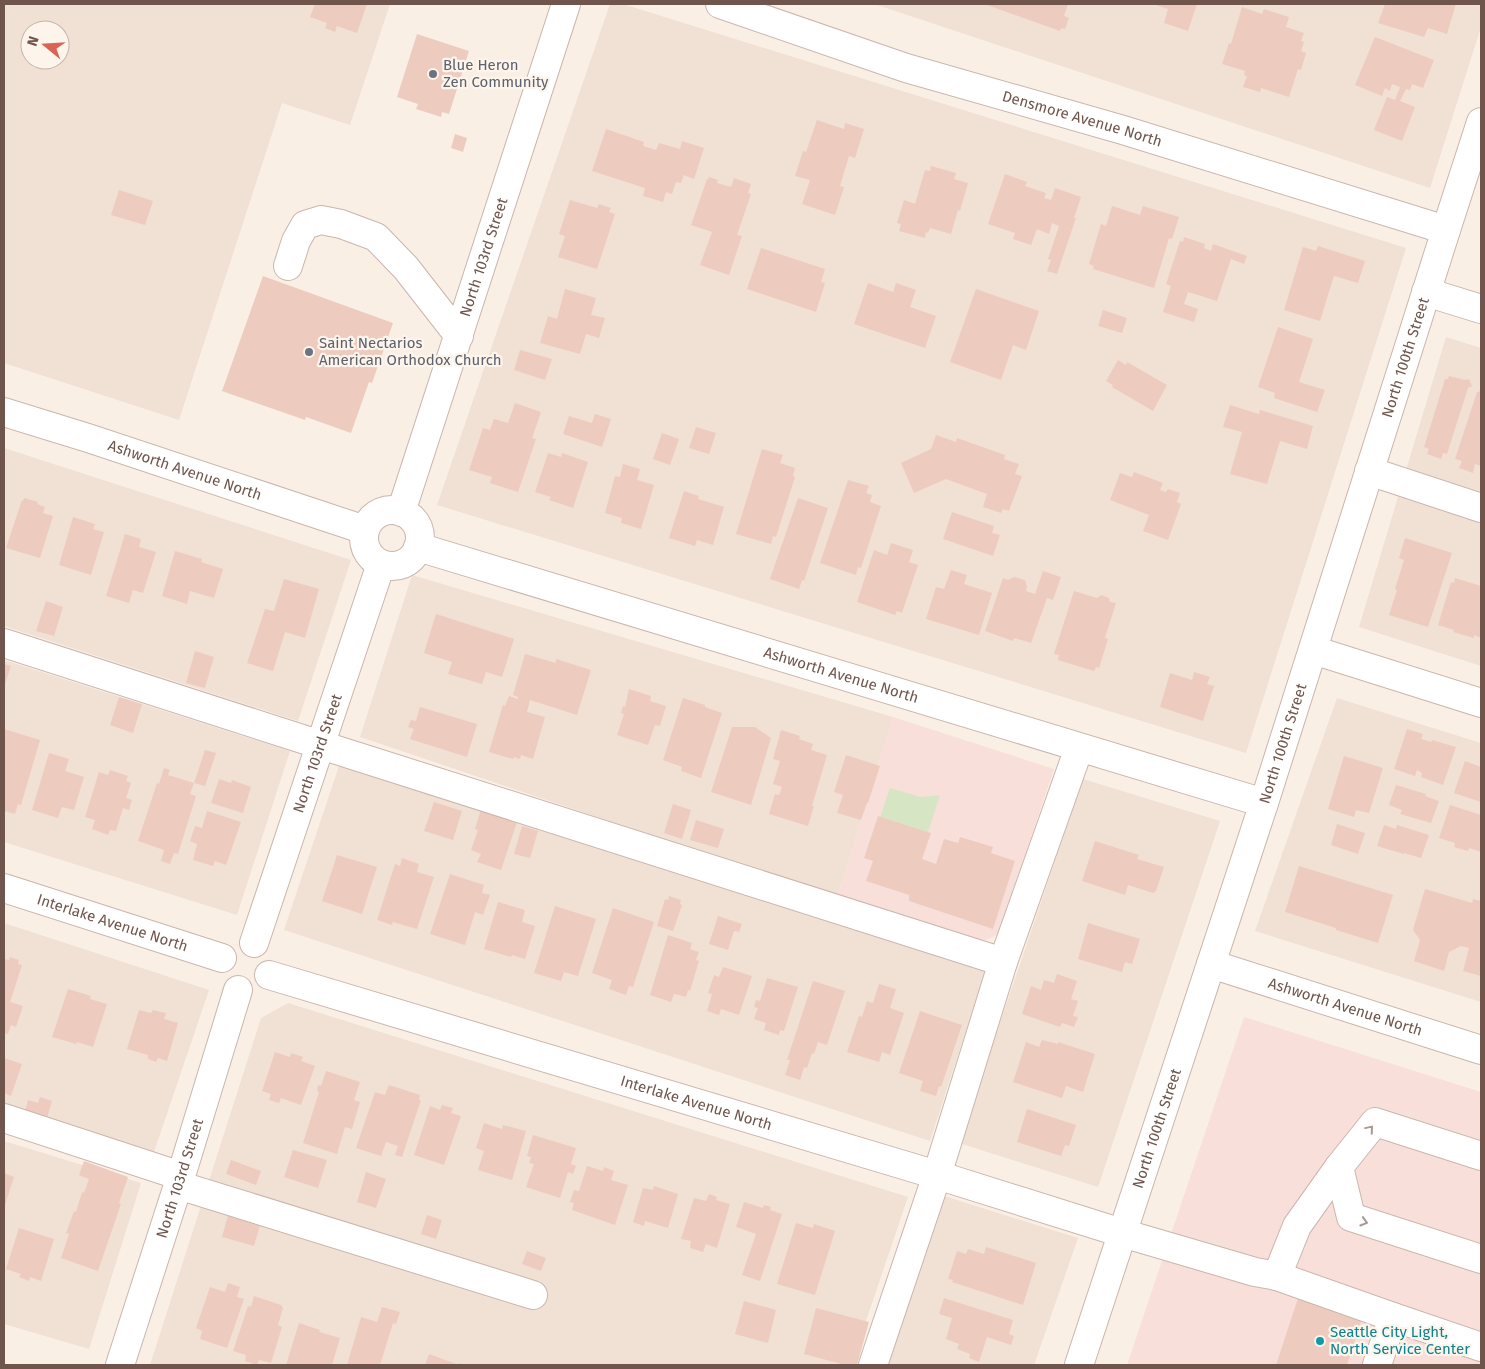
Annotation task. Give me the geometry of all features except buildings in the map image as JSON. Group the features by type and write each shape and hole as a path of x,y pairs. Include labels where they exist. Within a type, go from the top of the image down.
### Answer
{"street":[{"name":"North 103rd Street","path":"402,512 566,4"},
{"name":"Densmore Avenue North","path":"720,4 906,68 1123,130 1446,230"},
{"name":"North 100th Street","path":"1079,1365 1264,803 1481,122"},
{"path":"288,266 296,241 306,225 321,220 342,224 376,237 406,268 458,336"},
{"path":"1426,292 1481,310"},
{"name":"Ashworth Avenue North","path":"4,412 365,530"},
{"path":"1369,471 1481,508"},
{"path":"388,510 402,512 412,518 418,526 420,534 416,553 400,565 381,564 373,559 367,551 365,530 367,525 379,513 388,510"},
{"name":"Ashworth Avenue North","path":"418,547 1264,803"},
{"name":"North 103rd Street","path":"254,942 381,564"},
{"path":"4,643 1004,962"},
{"path":"1313,650 1481,703"},
{"path":"873,1365 937,1175 1004,962 1079,748"},
{"name":"Interlake Avenue North","path":"4,888 222,958"},
{"path":"242,941 254,942 269,955 271,964 270,975 261,987 253,991 244,992 228,985 223,978 220,970 222,958 228,948 234,943 242,941"},
{"name":"Ashworth Avenue North","path":"1211,964 1481,1050"},
{"name":"Interlake Avenue North","path":"270,975 937,1175 1122,1233 1255,1272 1277,1276 1393,1318 1481,1347"},
{"name":"North 103rd Street","path":"120,1365 180,1181 238,990"},
{"path":"4,1118 180,1181 533,1295"},
{"path":"1277,1276 1297,1226 1339,1167 1375,1122 1481,1156"},
{"path":"1339,1167 1351,1218 1481,1258"},
{"path":"1376,1365 1393,1318"}],"shaded area":[{"path":"4,4 390,4 350,125 282,103 179,420 4,363"},
{"path":"610,4 623,4 1406,248 1246,753 437,505"},
{"path":"874,4 1481,4 1481,27 1430,188"},
{"path":"1446,337 1481,348 1481,666 1359,627"},
{"path":"4,448 351,560 298,721 4,626"},
{"path":"412,575 893,717 837,898 360,737"},
{"path":"4,660 290,751 237,915 4,842"},
{"path":"1337,698 1481,743 1481,1002 1255,931"},
{"path":"893,717 1054,769 998,935 978,943 837,898"},
{"path":"340,763 986,969 930,1141 284,930"},
{"path":"1083,779 1220,821 1098,1187 959,1143"},
{"path":"4,923 209,990 154,1152 4,1103"},
{"path":"288,1003 908,1197 851,1365 150,1365 261,1018"},
{"path":"1244,1017 1481,1092 1481,1365 1127,1365"},
{"path":"4,1141 141,1183 89,1349 4,1324"},
{"path":"944,1196 1078,1238 1034,1365 886,1365"}],"green space":[{"path":"890,788 921,797 940,795 928,832 880,817"}],"place":[{"name":"Blue Heron Zen Community","path":"433,74"},
{"name":"Saint Nectarios American Orthodox Church","path":"309,352"},
{"name":"Seattle City Light, North Service Center","path":"1320,1341"}]}
